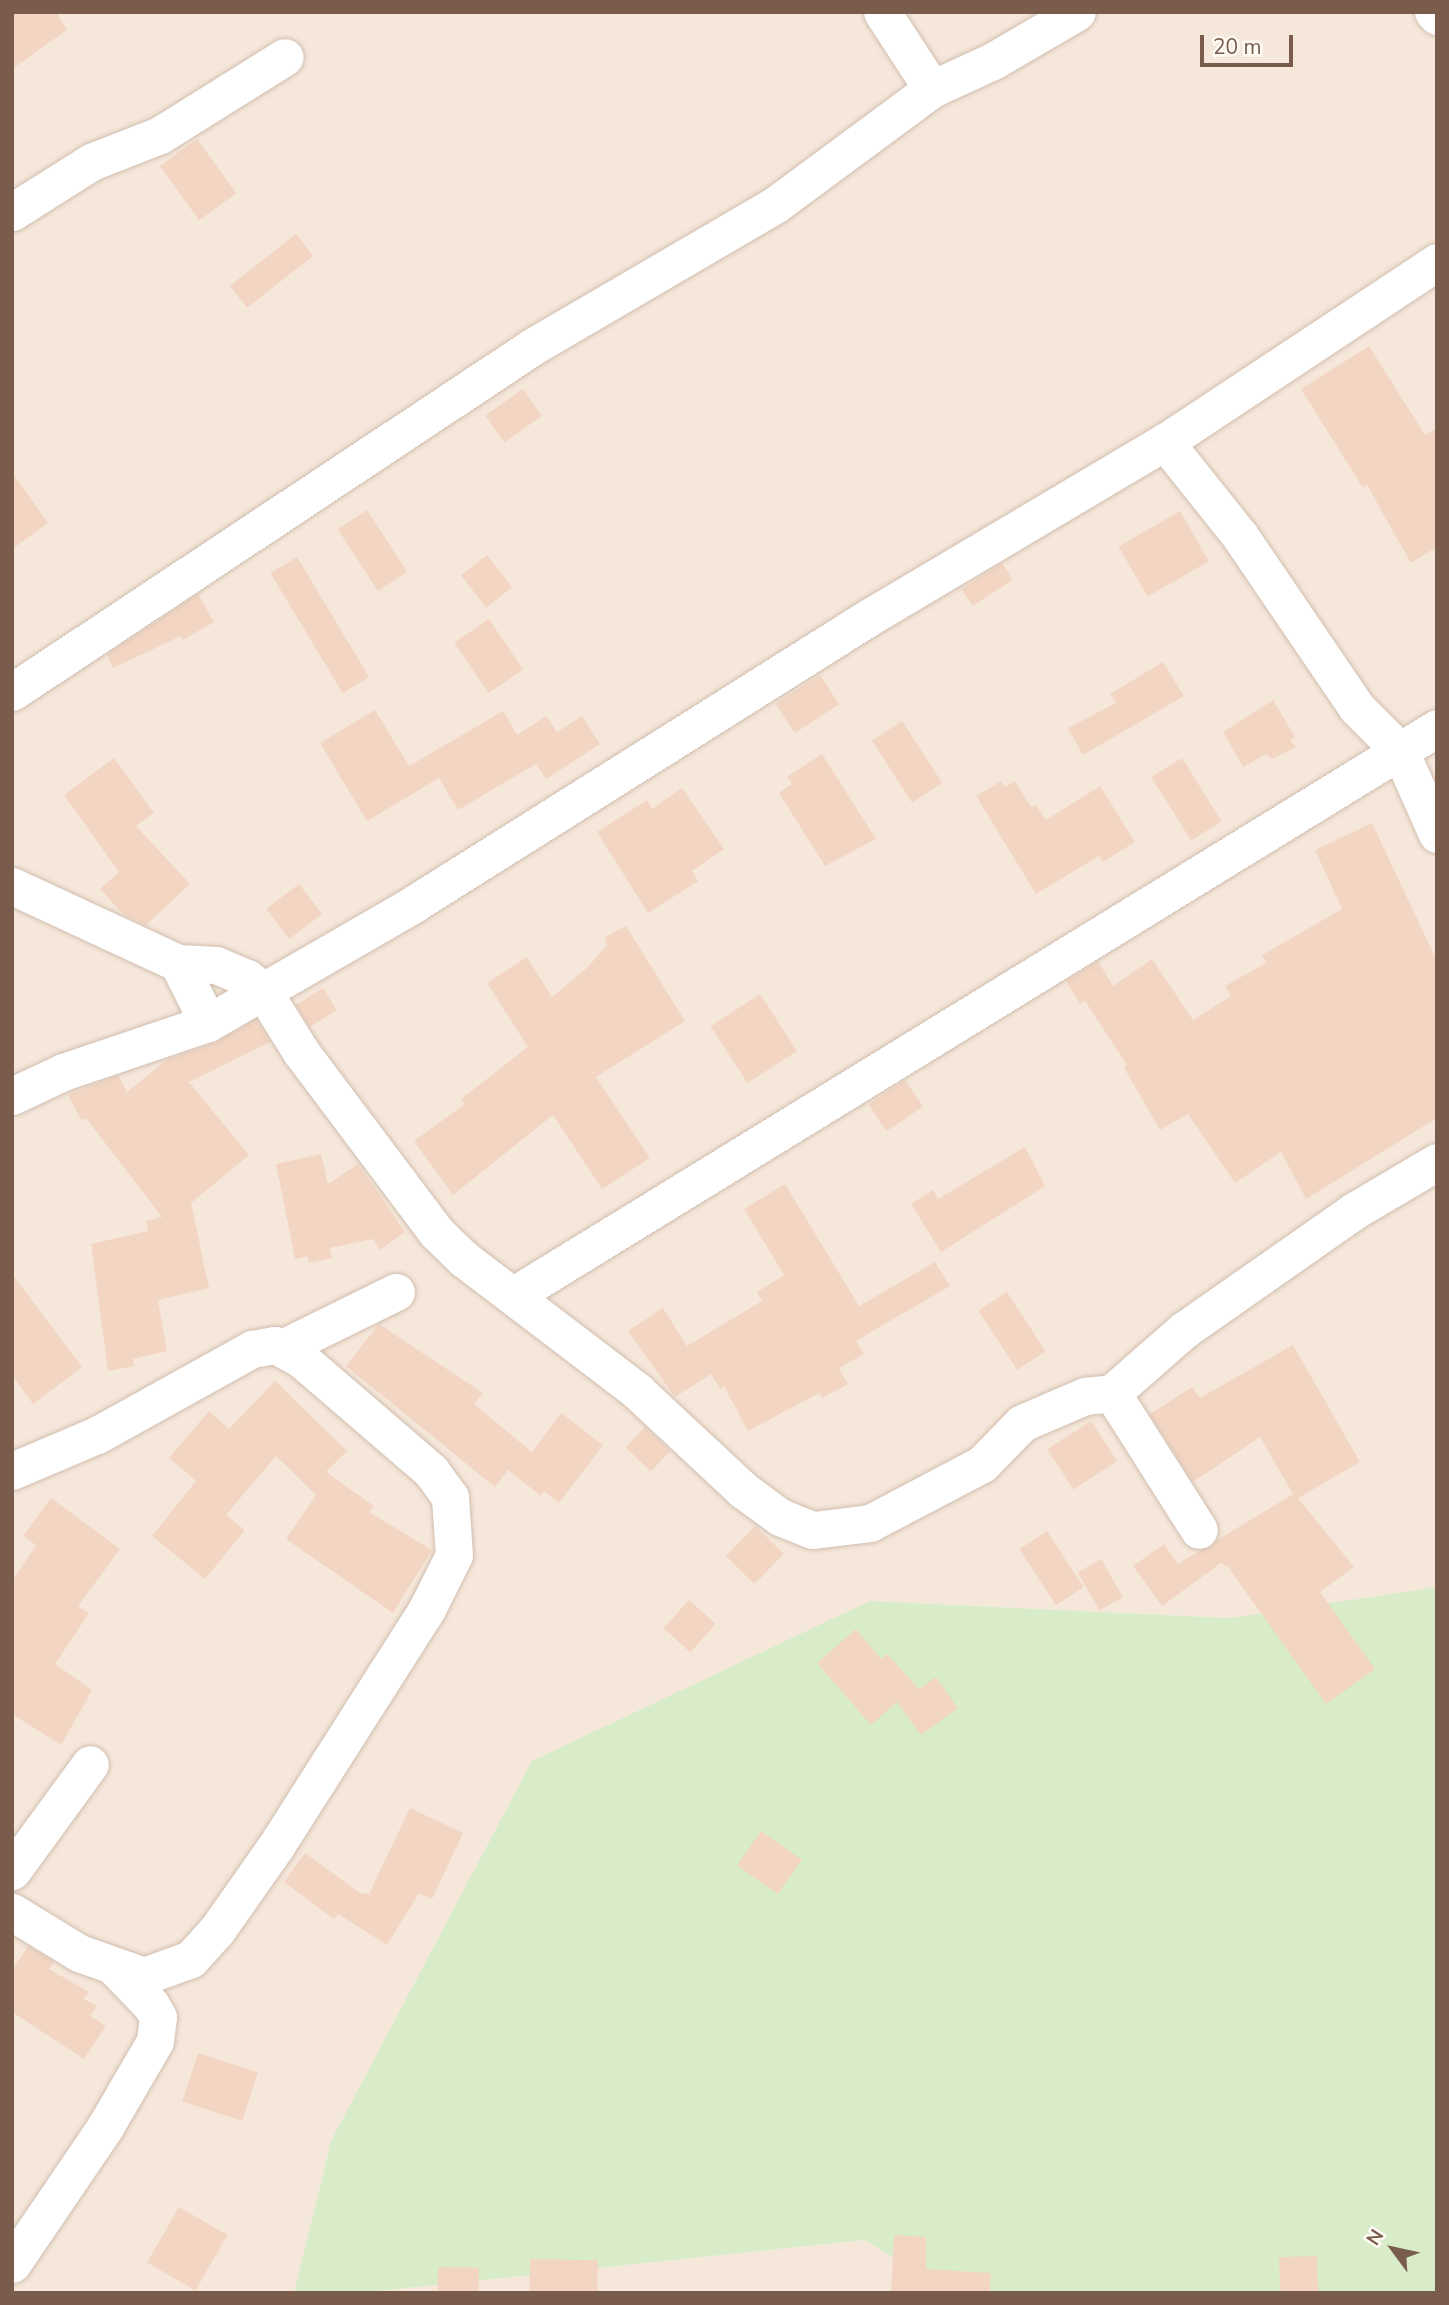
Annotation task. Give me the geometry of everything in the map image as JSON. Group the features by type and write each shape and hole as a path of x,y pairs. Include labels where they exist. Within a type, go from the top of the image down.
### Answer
{"street":[{"path":"882,12 933,89"},
{"path":"12,692 532,346 775,205 933,89 993,61 1077,12"},
{"path":"12,212 91,162 160,135 285,57"},
{"path":"12,1096 63,1072 208,1023 412,905 869,618 1165,442 1437,262"},
{"path":"1165,442 1240,536 1356,707 1400,751 1437,834"},
{"path":"514,1295 1437,728"},
{"path":"12,886 178,963 235,970 263,991 301,1052 436,1231 464,1259 637,1391 743,1490 780,1517 813,1530 870,1523 982,1464 1021,1423 1085,1396 1112,1392 1184,1330 1354,1211 1437,1162"},
{"path":"178,963 208,1023"},
{"path":"12,1471 97,1435 252,1349 282,1348 396,1292"},
{"path":"12,1912 79,1953 115,1968 144,1976 171,1969 191,1959 217,1930 428,1609 454,1555 450,1497 431,1471 301,1359 282,1348"},
{"path":"1112,1392 1199,1530"},
{"path":"12,1871 90,1764"},
{"path":"12,2264 105,2127 155,2041 158,2017 151,2005 115,1968"}],"shaded area":[{"path":"12,12 1437,12 1437,1587 1230,1618 870,1601 331,2141 294,2293 12,2293"},
{"path":"865,2240 951,2293 360,2293"}],"green space":[{"path":"1437,1587 1437,2293 951,2293 865,2240 360,2293 294,2293 331,2141 532,1761 870,1601 1230,1618"}],"building":[{"path":"12,12 56,12 67,30 12,69"},
{"path":"197,139 236,193 199,220 160,166"},
{"path":"296,234 313,256 247,308 230,286"},
{"path":"1369,346 1425,435 1437,428 1437,547 1411,563 1367,485 1363,488 1301,389"},
{"path":"523,389 542,416 504,442 485,415"},
{"path":"12,472 48,523 12,549"},
{"path":"367,510 407,572 378,591 338,529"},
{"path":"1180,511 1209,561 1148,597 1119,546"},
{"path":"487,555 512,587 486,608 461,575"},
{"path":"297,557 369,677 343,693 270,573"},
{"path":"1002,563 1013,580 973,606 962,589"},
{"path":"198,594 214,622 183,640 181,636 113,668 107,654"},
{"path":"489,619 523,670 488,693 454,642"},
{"path":"1163,662 1184,696 1083,755 1068,728 1116,703 1110,694"},
{"path":"820,675 839,704 795,733 776,704"},
{"path":"1273,700 1295,737 1290,741 1296,747 1272,759 1266,754 1243,767 1223,732"},
{"path":"375,710 409,766 503,711 517,735 546,716 557,732 582,716 600,744 546,779 536,764 458,810 439,778 367,821 320,743"},
{"path":"902,721 942,783 912,803 872,741"},
{"path":"822,754 876,839 825,866 779,793 792,784 787,777"},
{"path":"114,758 154,813 136,826 190,884 146,925 124,915 100,889 119,872 64,795"},
{"path":"1182,758 1222,822 1191,841 1151,777"},
{"path":"1001,781 1005,787 1015,781 1031,807 1036,805 1046,820 1100,786 1135,842 1103,862 1099,856 1036,894 976,796"},
{"path":"682,788 724,849 692,871 698,881 648,913 597,832 647,800 652,809"},
{"path":"1372,823 1437,961 1437,1118 1306,1199 1281,1152 1235,1183 1188,1114 1160,1130 1124,1068 1127,1065 1085,1001 1080,1004 1066,981 1098,961 1113,986 1152,959 1193,1020 1231,996 1225,986 1266,963 1262,955 1342,909 1315,850"},
{"path":"299,884 322,914 289,939 266,909"},
{"path":"626,926 685,1021 596,1077 650,1158 602,1189 553,1115 453,1195 414,1141 465,1104 461,1099 528,1047 487,983 527,957 552,997 588,967 607,945 605,937"},
{"path":"323,988 337,1010 310,1027 296,1005"},
{"path":"760,994 797,1051 748,1083 711,1026"},
{"path":"256,1019 270,1042 189,1082 249,1155 191,1203 209,1288 158,1300 167,1351 133,1359 134,1366 108,1371 91,1244 148,1231 146,1221 162,1217 86,1118 81,1120 68,1095 118,1075 127,1092 168,1059 215,1043"},
{"path":"905,1080 923,1107 886,1131 869,1105"},
{"path":"1025,1147 1045,1186 941,1252 911,1204 933,1190 938,1199"},
{"path":"321,1154 328,1184 358,1164 405,1232 380,1250 373,1239 330,1248 332,1258 309,1263 307,1256 295,1259 276,1164"},
{"path":"785,1184 859,1306 935,1262 950,1286 856,1341 864,1354 839,1368 848,1384 822,1398 819,1393 748,1431 724,1386 720,1389 711,1374 675,1397 628,1331 663,1308 687,1346 762,1301 757,1292 784,1275 744,1209"},
{"path":"12,1274 82,1367 33,1404 12,1375"},
{"path":"1007,1292 1046,1352 1017,1370 978,1311"},
{"path":"379,1324 483,1393 474,1404 532,1452 561,1413 603,1445 559,1503 544,1491 541,1496 508,1470 495,1487 346,1366"},
{"path":"1293,1345 1360,1462 1298,1498 1354,1567 1320,1592 1375,1669 1326,1704 1228,1567 1221,1563 1162,1606 1133,1566 1164,1544 1178,1564 1293,1494 1260,1437 1193,1482 1150,1414 1192,1387 1200,1398"},
{"path":"275,1381 347,1451 326,1472 374,1506 369,1512 432,1550 393,1613 286,1539 316,1495 276,1456 226,1515 245,1530 205,1579 152,1536 196,1481 169,1458 209,1411 229,1429"},
{"path":"1091,1421 1117,1461 1074,1490 1047,1449"},
{"path":"645,1427 670,1451 651,1471 626,1447"},
{"path":"51,1498 120,1549 78,1606 89,1613 55,1664 92,1690 61,1745 12,1714 12,1581 36,1545 23,1536"},
{"path":"755,1526 784,1554 755,1584 726,1556"},
{"path":"1047,1531 1083,1587 1056,1605 1019,1549"},
{"path":"1101,1559 1123,1597 1100,1611 1078,1572"},
{"path":"689,1600 716,1624 690,1652 664,1628"},
{"path":"856,1629 881,1659 887,1654 919,1689 936,1677 958,1708 921,1735 897,1702 871,1725 817,1663"},
{"path":"410,1808 463,1833 432,1899 419,1893 387,1945 338,1914 334,1919 284,1882 305,1853 360,1893 369,1894"},
{"path":"761,1831 802,1860 778,1894 737,1865"},
{"path":"28,1946 54,1962 49,1969 89,1992 84,1999 97,2006 90,2016 106,2026 84,2059 12,2012 12,1971"},
{"path":"198,2053 258,2072 242,2121 182,2102"},
{"path":"179,2207 227,2235 195,2290 147,2262"},
{"path":"894,2235 926,2237 926,2269 991,2273 990,2293 891,2293"},
{"path":"1317,2256 1318,2293 1280,2293 1279,2257"},
{"path":"530,2259 598,2260 597,2293 529,2293"},
{"path":"438,2267 479,2268 479,2293 438,2293"}]}
